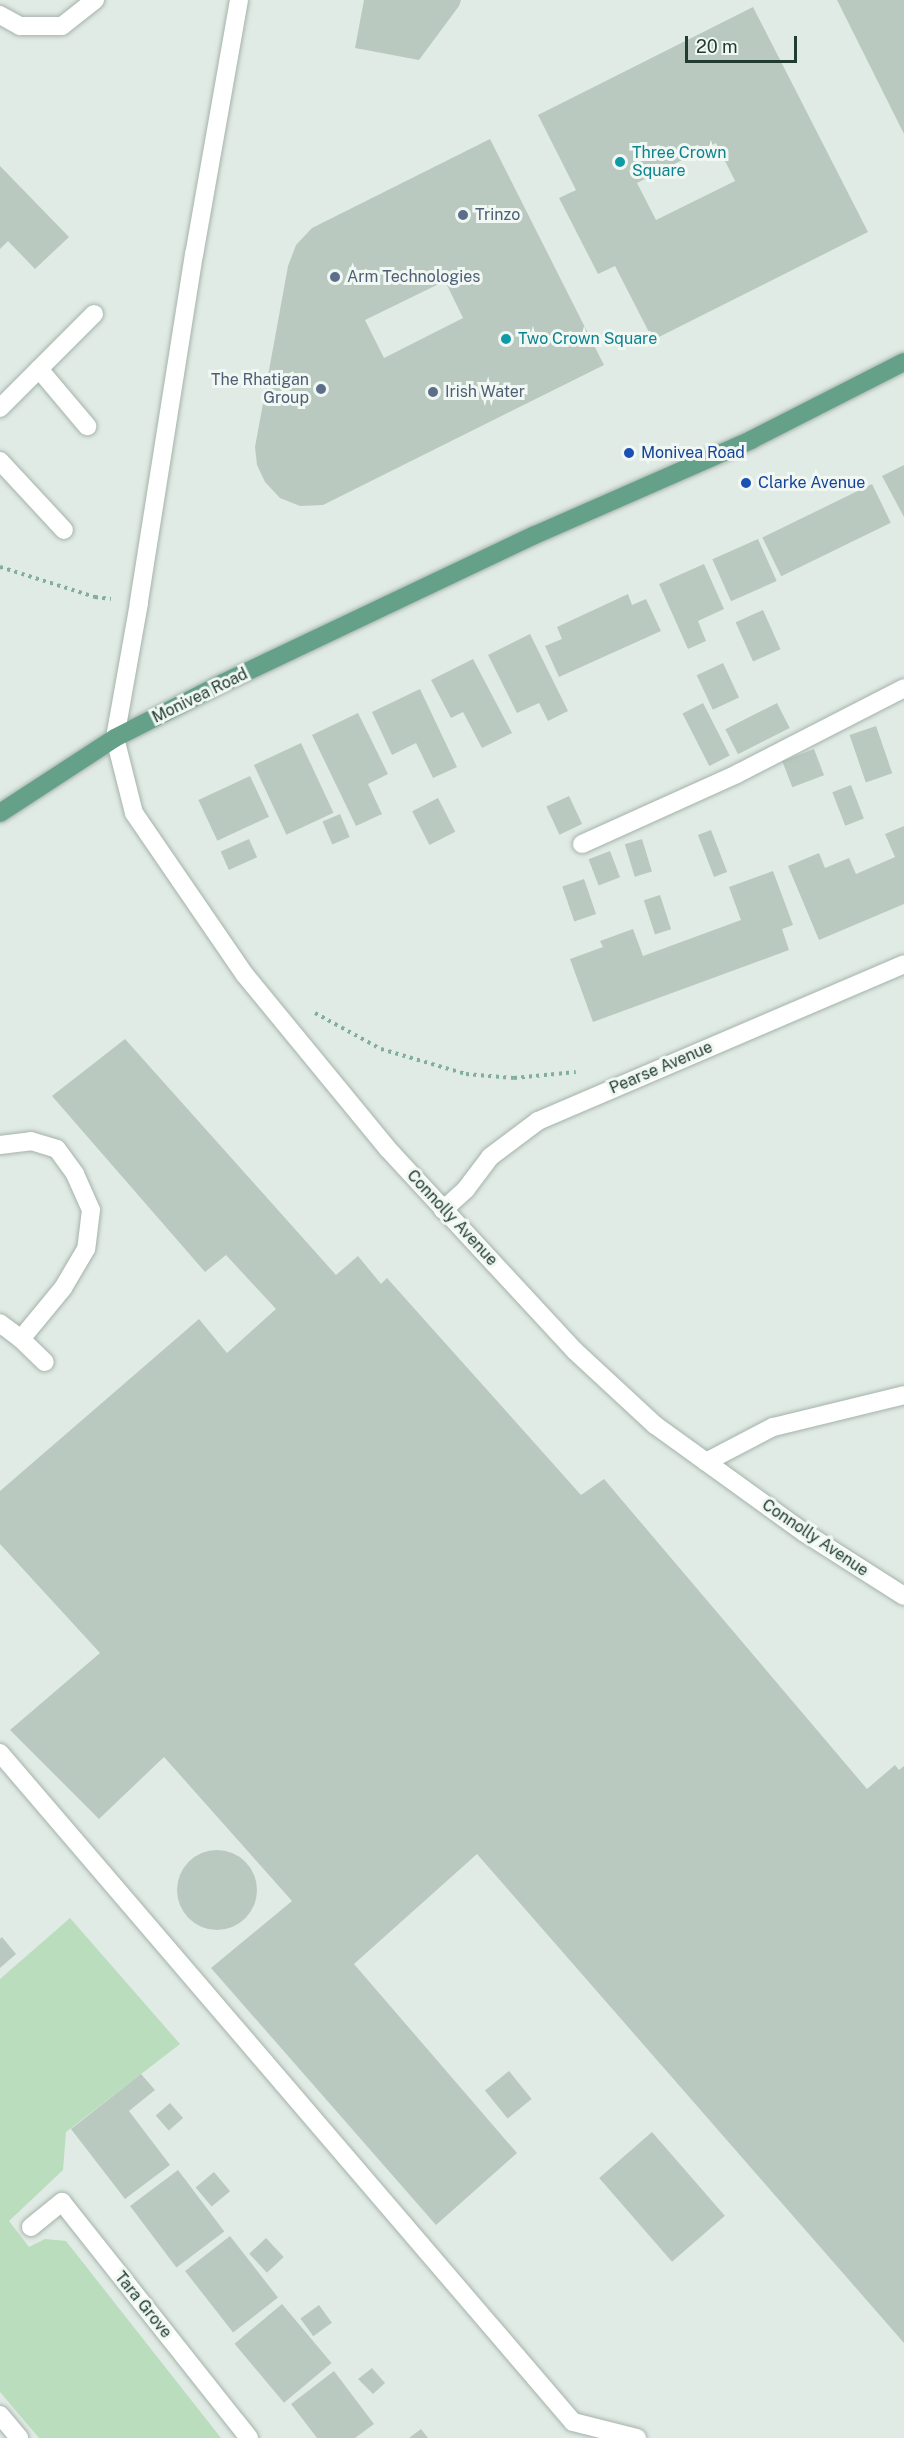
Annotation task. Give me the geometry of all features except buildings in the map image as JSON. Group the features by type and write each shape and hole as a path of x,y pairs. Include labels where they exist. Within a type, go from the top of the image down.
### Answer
{"main road":[{"name":"Monivea Road","path":"0,813 115,738 223,683 535,535 751,440 904,362"}],"street":[{"path":"0,15 20,26 62,26 95,0"},
{"path":"115,738 139,603 194,254 239,0"},
{"path":"0,408 94,314"},
{"path":"39,369 87,426"},
{"path":"0,461 64,530"},
{"path":"582,844 737,774 904,688"},
{"name":"Connolly Avenue","path":"115,738 134,813 245,975 387,1148 443,1210 574,1351 655,1425 805,1533 904,1596"},
{"name":"Pearse Avenue","path":"443,1210 466,1188 490,1157 538,1120 904,964"},
{"path":"0,1145 30,1140 57,1149 75,1174 91,1210 86,1249 63,1288 21,1339"},
{"path":"0,1323 45,1362"},
{"path":"706,1462 773,1427 904,1395"},
{"path":"0,1753 573,2422 637,2438"},
{"name":"Tara Grove","path":"30,2227 62,2202 249,2438"},
{"path":"0,2415 19,2438"}],"path":[{"path":"0,567 95,597 139,603"},
{"path":"305,1008 381,1049 466,1074 514,1078 591,1070 613,1089"}],"green space":[{"path":"70,1918 180,2044 66,2132 63,2170 9,2221 29,2247 45,2239 66,2241 221,2438 39,2438 0,2392 0,1979"}],"place":[{"name":"Three Crown Square","path":"620,162"},
{"name":"Trinzo","path":"463,215"},
{"name":"Arm Technologies","path":"335,277"},
{"name":"Two Crown Square","path":"506,339"},
{"name":"The Rhatigan Group","path":"321,389"},
{"name":"Irish Water","path":"433,392"},
{"name":"Monivea Road","path":"629,453"},
{"name":"Clarke Avenue","path":"746,483"}]}
